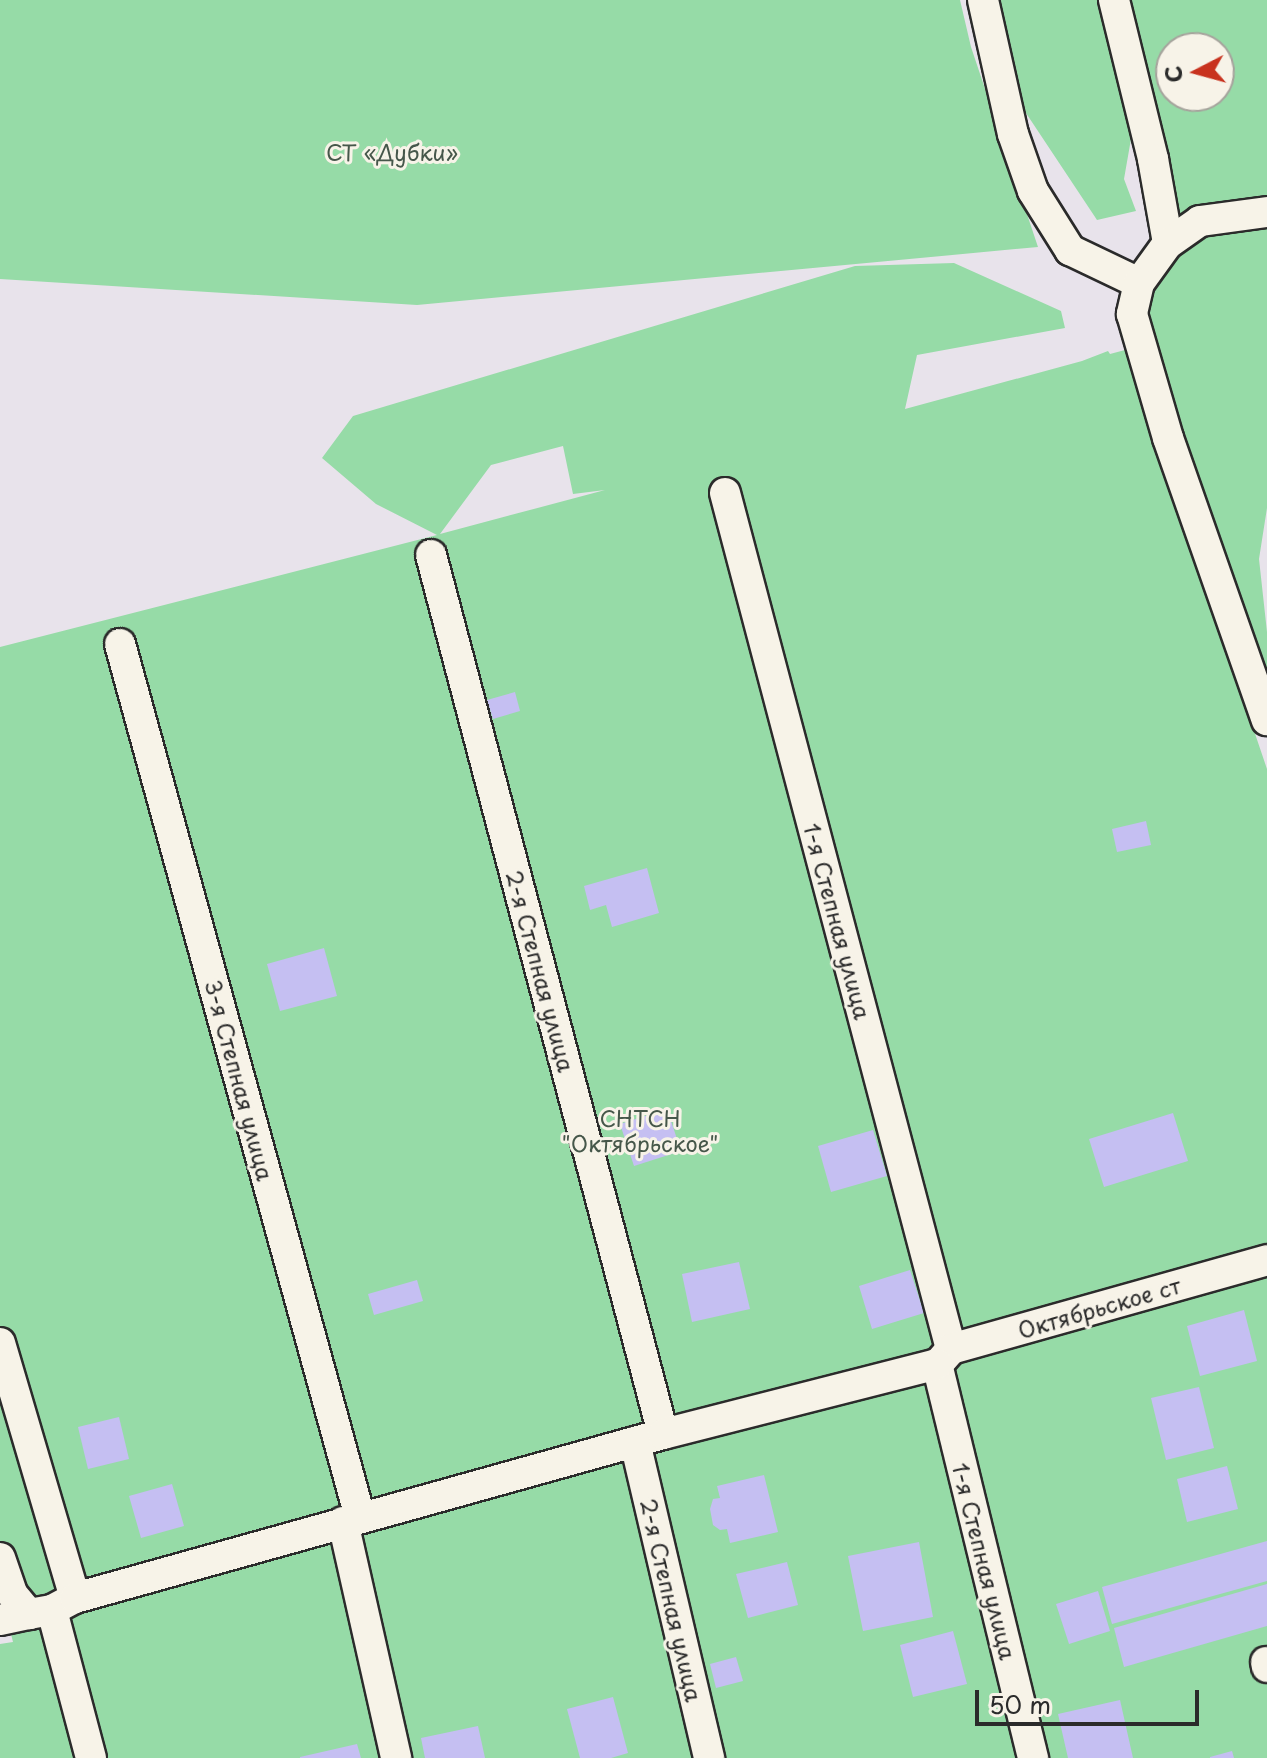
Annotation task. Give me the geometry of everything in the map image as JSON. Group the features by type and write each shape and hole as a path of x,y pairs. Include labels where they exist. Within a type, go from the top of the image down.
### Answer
{"street":[{"path":"983,0 1013,134 1033,191 1070,250 1139,283"},
{"path":"1094,0 1117,10 1153,159 1168,243"},
{"path":"1267,212 1200,221 1168,243 1139,283 1132,314 1168,438 1267,720"},
{"name":"1-я Степная улица","path":"725,493 944,1357 1033,1758"},
{"name":"2-я Степная улица","path":"431,555 649,1438 709,1758"},
{"name":"3-я Степная улица","path":"120,644 351,1519 396,1758"},
{"name":"Октябрьское ст","path":"0,1620 55,1607 351,1519 944,1357 1267,1260"},
{"path":"0,1343 55,1607 91,1758"},
{"path":"0,1558 13,1595 55,1607"}],"green space":[{"name":"СТ «Дубки»","path":"0,0 960,0 971,47 1038,247 417,305 0,279"},
{"path":"995,0 1099,0 1131,139 1124,179 1136,211 1097,220 1018,101"},
{"path":"1122,0 1267,0 1267,206 1177,220"},
{"path":"1267,223 1267,508 1259,559 1267,632 1267,678 1177,432 1145,313 1151,287 1172,255 1204,233"},
{"name":"СНТСН \"Октябрьское\"","path":"954,263 1061,311 1065,328 917,355 905,409 1082,361 1108,351 1110,354 1125,350 1267,769 1267,1758 0,1758 0,1644 13,1642 11,1634 0,1637 0,647 437,535 376,504 322,458 353,416 855,266","holes":["563,446 573,494 605,490 440,534 491,465"]}],"building":[{"path":"515,692 520,711 493,719 487,700"},
{"path":"1146,821 1151,845 1117,852 1112,829"},
{"path":"647,868 659,913 612,927 606,905 590,910 584,886"},
{"path":"324,948 337,996 280,1011 267,964"},
{"path":"667,1109 681,1151 634,1166 620,1124"},
{"path":"1173,1113 1188,1161 1104,1187 1089,1139"},
{"path":"873,1130 887,1176 831,1192 818,1146"},
{"path":"739,1262 750,1309 692,1322 682,1274"},
{"path":"910,1270 924,1313 872,1329 859,1286"},
{"path":"417,1280 423,1301 374,1315 368,1294"},
{"path":"1244,1310 1257,1361 1200,1376 1187,1326"},
{"path":"1199,1387 1214,1448 1166,1460 1151,1398"},
{"path":"119,1417 129,1459 88,1469 78,1427"},
{"path":"1227,1466 1238,1509 1187,1522 1177,1479"},
{"path":"764,1475 778,1532 730,1543 727,1529 720,1530 713,1525 710,1509 713,1499 720,1498 717,1486"},
{"path":"172,1484 184,1526 141,1538 129,1496"},
{"path":"1267,1541 1267,1581 1112,1624 1102,1587"},
{"path":"919,1542 933,1617 863,1631 848,1556"},
{"path":"787,1562 798,1605 748,1618 736,1574"},
{"path":"1267,1584 1267,1626 1124,1667 1114,1628"},
{"path":"1098,1591 1110,1631 1069,1644 1056,1604"},
{"path":"953,1631 967,1684 913,1697 900,1645"},
{"path":"736,1657 743,1681 716,1688 710,1664"},
{"path":"613,1697 628,1753 611,1758 580,1758 567,1709"},
{"path":"1120,1700 1133,1758 1068,1758 1058,1714"},
{"path":"478,1726 485,1758 425,1758 421,1738"},
{"path":"357,1744 361,1758 300,1758 300,1757"},
{"path":"1232,1751 1234,1758 1210,1758 1210,1757"}]}
